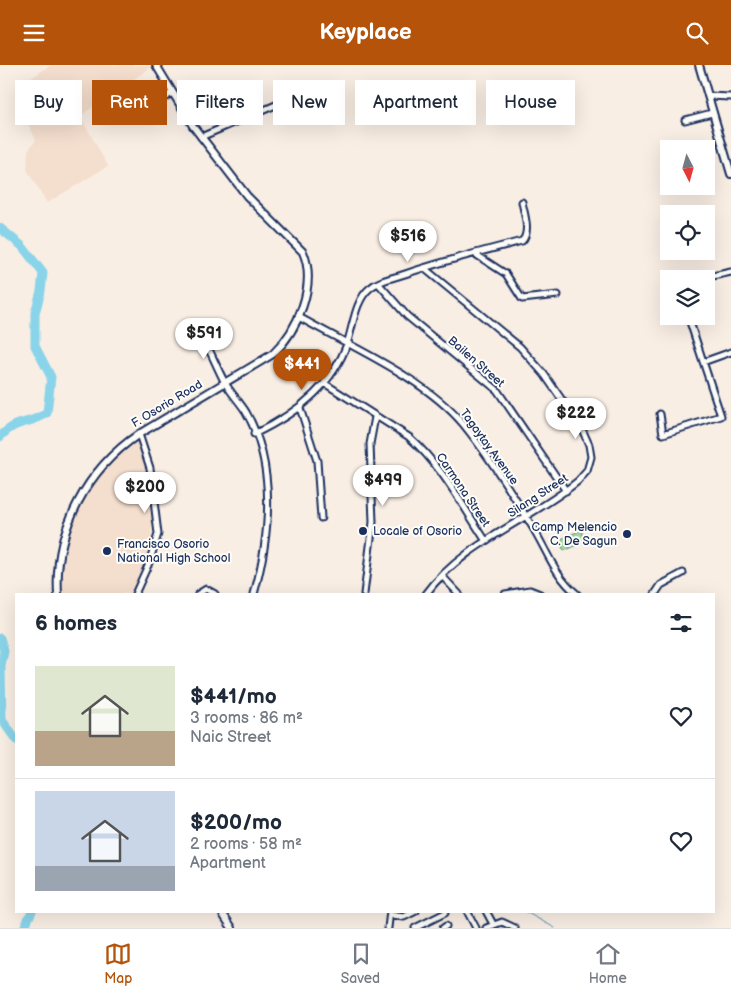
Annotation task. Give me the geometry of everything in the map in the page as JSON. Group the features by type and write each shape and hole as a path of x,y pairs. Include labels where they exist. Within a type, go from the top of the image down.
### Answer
{"street":[{"name":"F. Osorio Road","path":"58,593 62,538 75,508 98,470 120,447 139,434 224,382 273,355 286,342 299,317 308,280 307,262 303,252 261,212 201,137 156,65"},
{"path":"699,65 731,174"},
{"path":"167,96 172,93"},
{"path":"708,96 731,97"},
{"path":"201,137 273,106"},
{"path":"685,120 712,113"},
{"path":"254,434 281,421 300,408 324,383 339,362 347,345 364,293 378,283 475,253 522,241 526,230 522,202"},
{"path":"475,253 506,274 522,299 558,295"},
{"name":"Silang Street","path":"424,268 520,347 544,374 582,429 590,457 587,471 566,491 486,541 442,576 427,593"},
{"path":"715,276 731,272"},
{"name":"Bailen Street","path":"378,283 406,316 497,390 566,491"},
{"name":"Tagaytay Avenue","path":"299,317 412,380 442,402 464,425 526,516 555,570 575,593"},
{"path":"660,413 662,435 721,416 691,325"},
{"path":"198,330 207,343 224,382 246,413 264,471 268,511 265,553 254,593"},
{"path":"703,362 731,352"},
{"name":"Carmona Street","path":"324,383 409,437 432,459 486,541"},
{"path":"300,408 317,461 321,518"},
{"path":"364,593 373,522 370,444 376,417"},
{"path":"135,593 149,563 158,535 150,469 139,434"},
{"path":"656,593 661,585 683,573"},
{"path":"442,576 458,593"},
{"path":"200,593 206,589 213,593"},
{"path":"222,913 232,928"},
{"path":"388,928 390,913 404,917 412,913"},
{"path":"415,928 445,913"},
{"path":"468,913 476,928"},
{"path":"487,913 492,924"},
{"path":"486,928 502,921 515,928"},
{"path":"425,922 428,928"}],"shaded area":[{"path":"51,65 149,65 150,68 132,80 92,80 92,108 82,115 82,80 28,80"},
{"path":"82,120 108,166 47,203 27,170 28,150 36,140 29,125 82,125"},
{"path":"140,439 153,493 151,546 132,593 61,593 67,539 75,517 101,469"}],"green space":[{"path":"581,530 586,541 564,551 559,540"}],"waterway":[{"path":"0,228 22,246 43,273 41,291 35,313 35,346 51,377 47,413 34,420 17,424 0,437"},
{"path":"0,638 4,651 1,666 2,720 15,739"},
{"path":"24,928 31,913"},
{"path":"528,913 555,928"}],"place":[{"name":"Locale of Osorio","path":"363,531"},
{"name":"Camp Melencio C. De Sagun","path":"627,534"},
{"name":"Francisco Osorio National High School","path":"107,551"}]}
